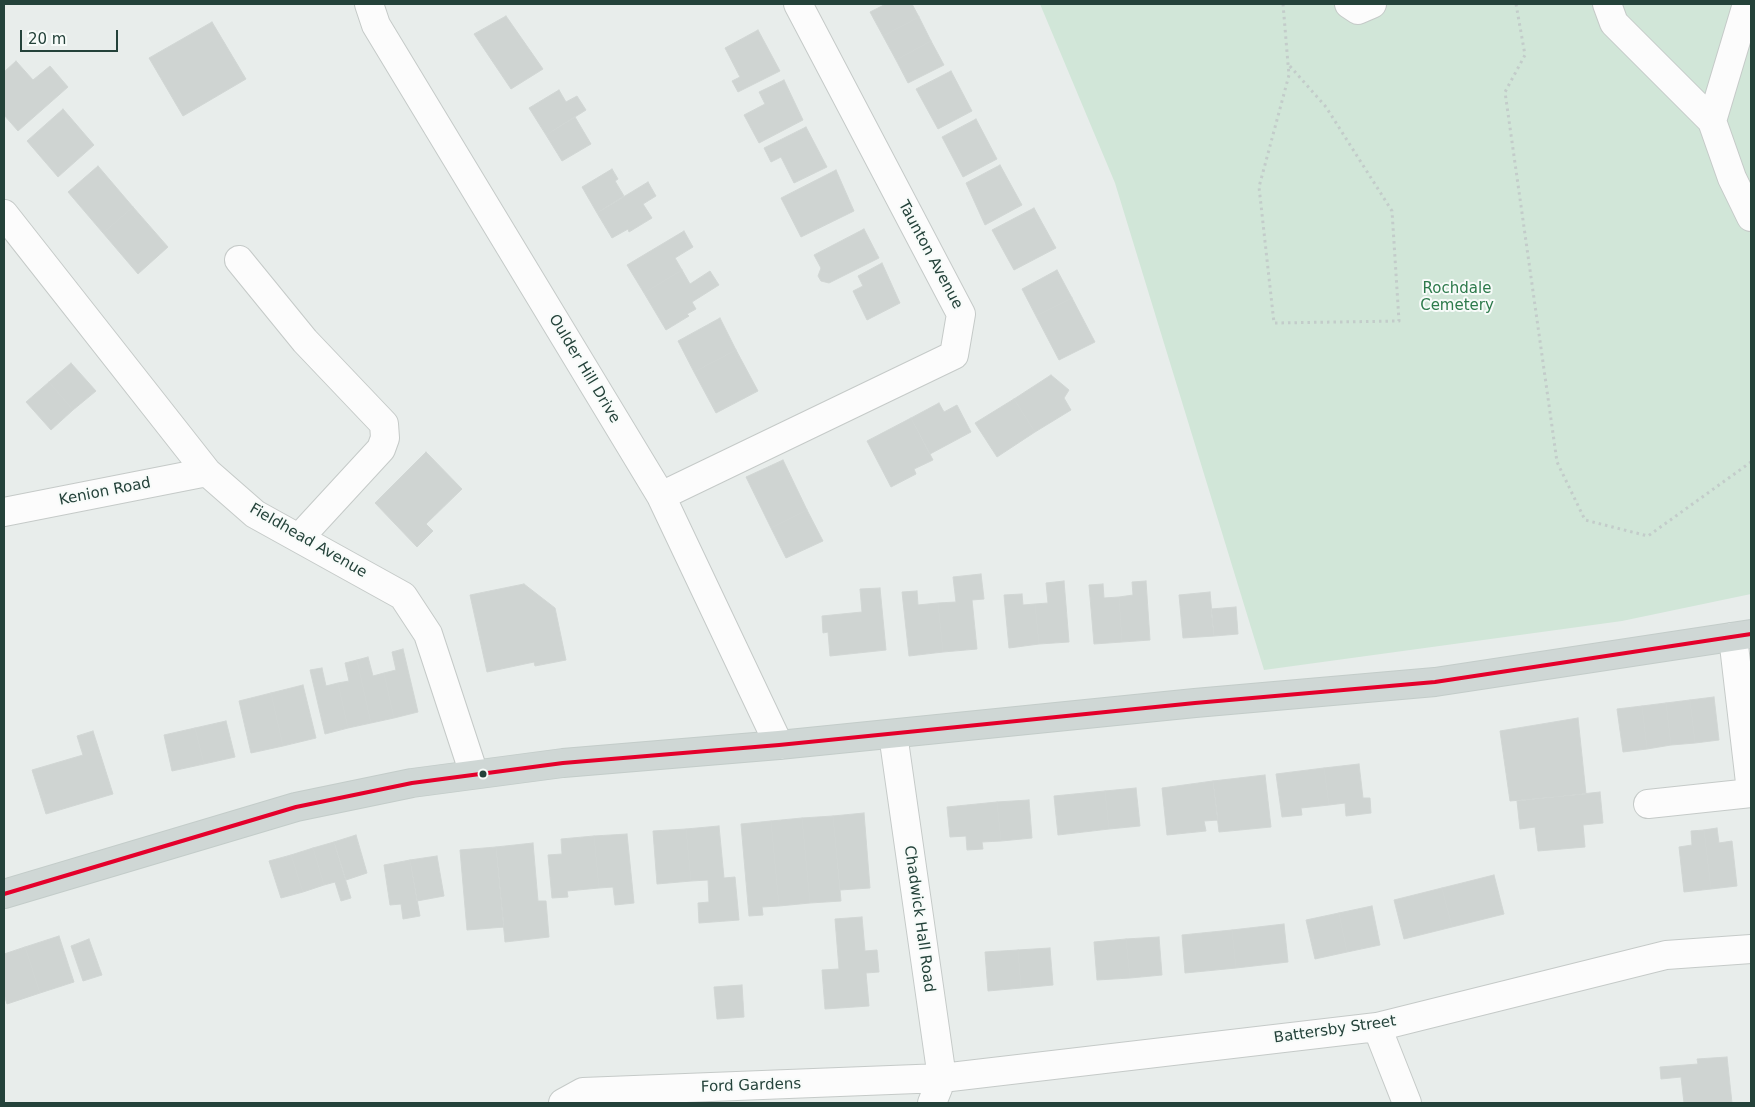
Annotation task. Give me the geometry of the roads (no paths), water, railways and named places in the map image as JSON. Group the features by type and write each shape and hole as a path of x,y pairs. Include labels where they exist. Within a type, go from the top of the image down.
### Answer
{"main road":[{"path":"4,894 296,807 412,783 474,774 676,752 779,746 1195,703 1435,682 1742,636"}],"street":[{"name":"Oulder Hill Drive","path":"369,4 376,25 661,496 779,746"},
{"name":"Taunton Avenue","path":"661,496 954,355 961,314 798,4"},
{"path":"1349,4 1358,10 1372,4"},
{"path":"1607,4 1614,23 1712,121 1732,178 1751,217"},
{"path":"1712,121 1747,4"},
{"name":"Fieldhead Avenue","path":"4,214 207,472 255,514 300,537 404,596 428,634 474,774"},
{"path":"238,260 305,341 384,424 385,438 381,449 300,537"},
{"name":"Kenion Road","path":"4,512 207,472"},
{"path":"1648,804 1751,792 1742,636"},
{"name":"Chadwick Hall Road","path":"893,734 942,1078 932,1103"},
{"name":"Battersby Street","path":"942,1078 1377,1027 1666,955 1751,949"},
{"path":"1377,1027 1408,1103"},
{"name":"Ford Gardens","path":"562,1103 583,1092 942,1078"}],"park label":[{"name":"Rochdale Cemetery","path":"1457,298"}]}
